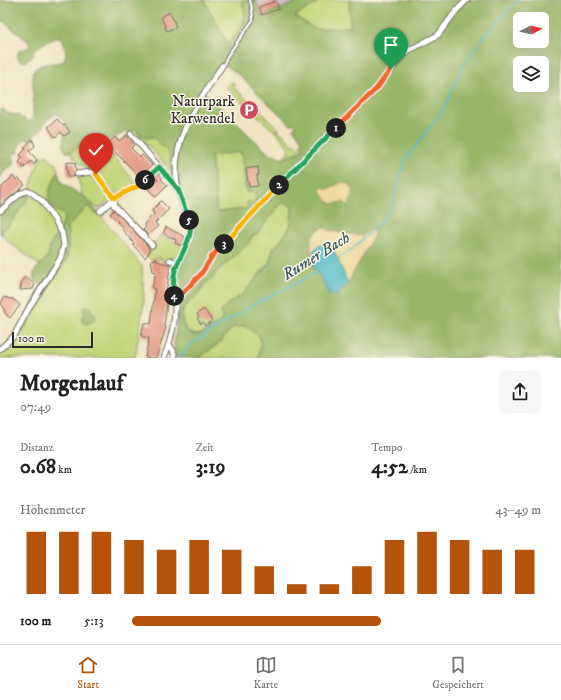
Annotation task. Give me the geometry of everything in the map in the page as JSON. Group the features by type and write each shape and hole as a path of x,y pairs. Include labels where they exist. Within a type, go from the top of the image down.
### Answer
{"street":[{"path":"175,301 201,274 213,255 307,156 377,88 404,53 438,36 456,11 467,0"},
{"path":"164,358 175,324 173,282 178,263 191,232 191,226 178,189 177,160 179,144 184,127 205,91 222,66"},
{"path":"131,134 178,189"},
{"path":"100,211 114,198 138,186 159,167"},
{"path":"77,174 91,172 95,174 114,198 114,205 152,245"},
{"path":"0,211 19,194 25,192 32,193 42,201 58,225 62,233 64,245 60,259 30,306 14,336 0,350"},
{"path":"170,260 178,263"},
{"path":"169,345 173,350 175,358"}],"lane":[{"path":"222,66 253,20 250,0"}],"shaded area":[{"path":"256,0 303,0 261,16"}],"green space":[{"path":"0,0 204,0 228,44 243,26 245,15 242,0 256,0 261,16 303,0 322,0 295,16 315,29 350,27 349,0 561,0 561,358 258,358 261,342 259,336 246,326 233,327 218,344 198,358 175,358 174,345 178,311 176,279 178,271 194,236 195,229 180,185 173,179 172,164 169,153 153,137 146,138 135,131 125,132 103,143 79,146 71,152 66,152 63,146 64,136 70,131 57,113 47,120 39,132 29,141 26,138 19,145 17,153 12,153 14,159 12,166 6,169 0,178 0,110 3,109 9,114 17,115 27,121 30,121 33,117 33,71 44,64 60,62 64,60 66,55 63,41 61,37 58,37 35,49 32,56 24,62 19,60 17,56 19,51 30,47 29,42 0,19","holes":["221,62 239,75 291,125 293,123 296,126 293,128 303,142 300,144 304,150 282,160 275,154 271,156 203,91","241,152 246,192 255,191 256,201 247,202 248,208 217,212 211,156","337,185 354,191 347,200 332,204 322,186 327,189","283,203 292,206 291,225 283,238 273,249 269,264 243,294 227,304 221,312 222,320 207,332 202,334 193,335 189,333 184,326 182,316 186,306 198,294 204,284 211,280 218,270 248,244 252,236 257,234","324,227 329,230 362,236 375,233 348,283 319,275 311,263"]},
{"path":"204,0 242,0 244,14 243,24 230,44 227,43"},
{"path":"322,0 349,0 351,27 315,29 295,16"},
{"path":"230,82 235,84 232,86 280,130 273,130 228,89 227,85"},
{"path":"135,131 146,138 153,137 169,153 175,182 172,180 172,172"},
{"path":"275,131 282,133 293,145 297,145 302,152 293,154 281,160 278,156 282,157 287,155 289,147"},
{"path":"103,143 138,186 113,196 101,207 97,208 82,195 78,177 86,174 87,171 84,166 77,162 71,152 79,146"},
{"path":"241,152 246,192 255,191 256,201 247,202 248,209 217,212 211,155"},
{"path":"47,155 51,161 57,164 58,172 50,189 58,210 65,216 59,231 53,240 48,256 39,265 9,242 2,234 3,229 9,225 30,196 31,185 41,156 44,157"},
{"path":"58,172 61,182 88,200 99,214 96,214 87,206 67,228 68,248 63,265 36,307 31,312 29,321 22,333 17,332 42,285 34,280 34,274 38,267 48,257 49,247 59,231 65,217 51,207 49,202 50,191"},
{"path":"24,193 29,194 30,196 9,225 3,229 2,234 0,234 0,214"},
{"path":"283,203 292,206 291,225 283,238 273,249 269,263 243,294 227,304 220,322 199,334 195,335 188,331 182,319 185,306 199,292 204,284 211,280 218,270 248,244 252,236 257,234"},
{"path":"87,206 96,214 99,214 142,266 144,301 135,358 0,358 3,350 2,348 29,321 31,312 34,311 66,261 68,253 65,230"},
{"path":"160,235 182,246 177,258 172,256 169,264 162,261 163,259 158,259 158,257 157,259 151,260 147,256"},
{"path":"85,306 90,307 91,311 96,314 95,320 87,324 82,322 81,318 85,314 83,309"},
{"path":"246,326 259,336 261,342 258,358 198,358 218,344 233,327"}],"sand":[{"path":"341,182 349,184 354,191 348,206 344,202 332,204 326,200 319,188 322,186 327,189"},
{"path":"324,227 329,230 362,236 370,229 375,233 348,283 337,295 329,294 311,263 311,238 319,229"}],"water":[{"path":"322,244 333,248 348,283 337,295 329,294 311,263 314,249"}],"building":[{"path":"276,1 279,9 262,15 259,7"},
{"path":"170,12 176,27 167,31 161,17"},
{"path":"57,119 63,126 65,125 70,132 64,136 61,132 55,137 48,127"},
{"path":"127,135 134,145 131,148 140,157 142,155 152,165 140,177 112,149 111,150 106,146 115,137 119,141"},
{"path":"32,139 35,146 29,151 37,160 34,165 31,161 24,168 19,162 23,157 20,155"},
{"path":"66,163 75,163 76,170 73,174 74,177 68,177"},
{"path":"258,167 258,186 249,187 246,169"},
{"path":"159,173 163,177 161,179 167,186 156,197 148,189 158,180 154,177"},
{"path":"13,176 16,180 18,178 25,185 0,206 0,189"},
{"path":"161,201 169,209 155,223 158,226 148,235 143,230 146,227 144,224 154,214 152,210"},
{"path":"114,210 148,246 150,251 145,258 133,245 133,242 121,228 122,227 110,214"},
{"path":"166,227 185,237 182,246 175,243 176,240 163,233"},
{"path":"157,259 157,261 171,265 166,291 169,292 169,303 167,303 164,326 166,327 156,358 150,358 145,357 149,338 141,336 144,323 151,324 155,289 152,288 156,272 153,271 151,260"},
{"path":"25,277 35,284 33,289 20,290 22,281"},
{"path":"4,297 13,299 20,305 10,318 5,313 1,304"},
{"path":"204,309 212,321 205,326 203,322 201,324 197,318 199,317 197,314"}],"waterway":[{"name":"Rumer Bach","path":"338,259 352,249 381,222 392,207 406,159 444,109 463,66 478,44 519,0"},
{"name":"Rumer Bach","path":"179,358 190,345 251,306 318,272"}],"place":[{"name":"Naturpark Karwendel","path":"249,110"}],"route":[{"path":"96,174 114,198 138,186 159,167 178,189 191,226 191,232 175,272 173,288 175,301 201,274 213,255 307,156 377,88 391,69"}]}
